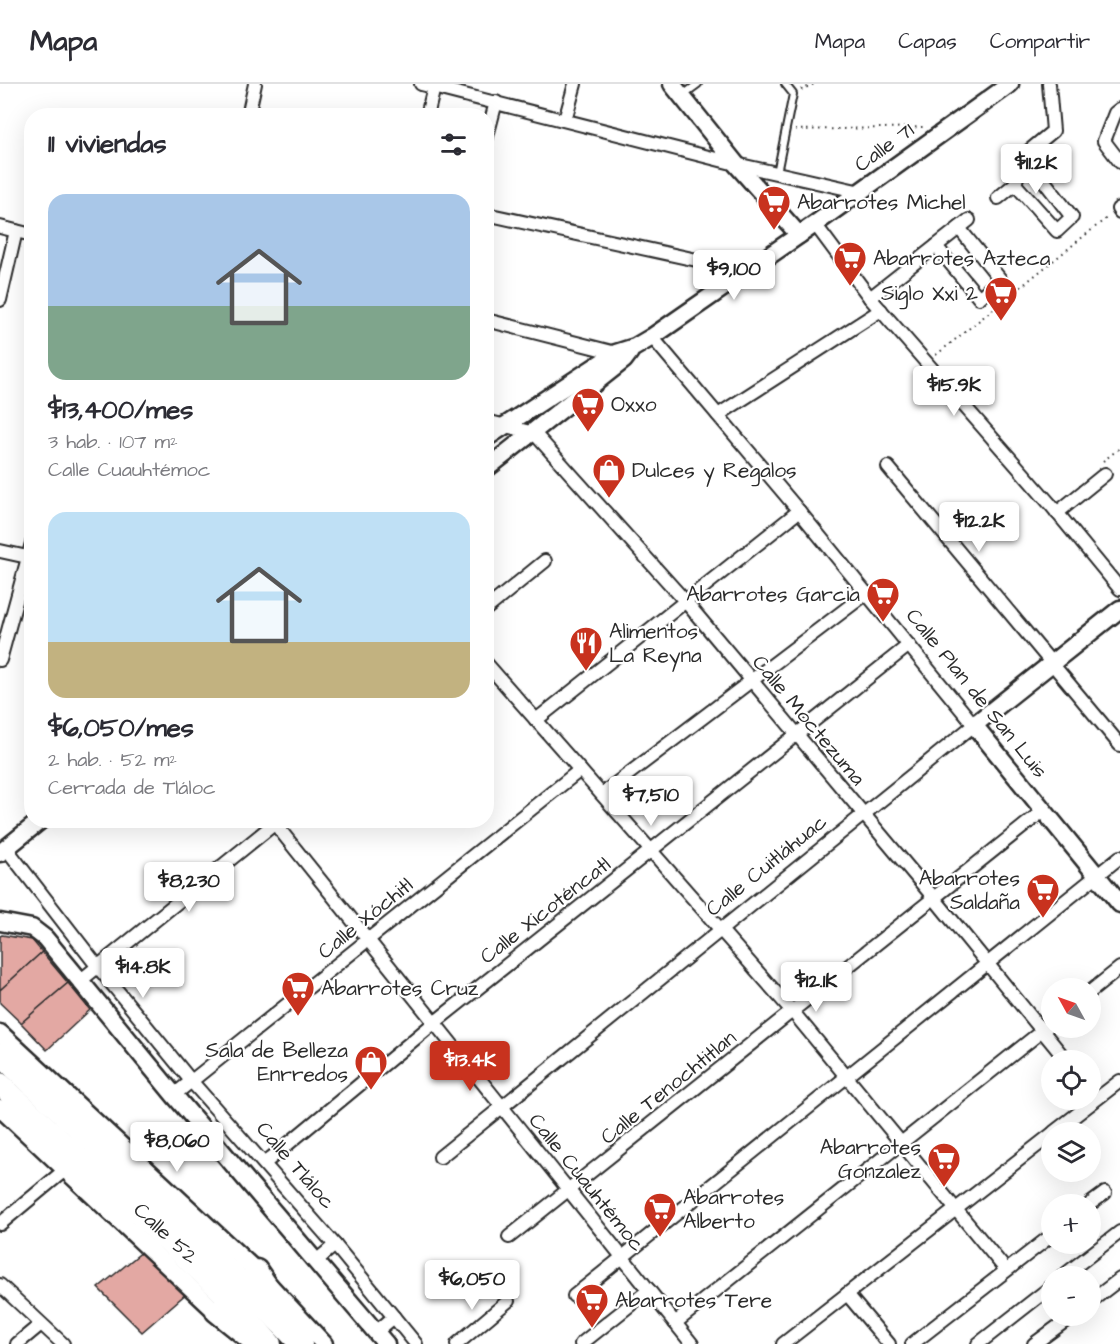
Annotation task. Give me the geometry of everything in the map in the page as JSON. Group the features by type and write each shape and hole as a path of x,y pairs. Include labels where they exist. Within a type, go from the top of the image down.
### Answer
{"highway":[{"path":"0,1054 237,1291 306,1344"},
{"path":"0,1084 301,1344"},
{"path":"237,1291 258,1344"},
{"path":"237,1291 270,1344"}],"street":[{"path":"250,108 255,84"},
{"path":"421,84 470,90 496,102 736,164 861,192"},
{"path":"565,120 575,84"},
{"path":"998,198 1015,184 1024,155 1053,131 1049,84"},
{"name":"Calle 71","path":"494,433 652,337 861,192 1007,85"},
{"path":"429,108 434,87"},
{"path":"678,90 736,164 799,235"},
{"path":"494,110 496,102"},
{"path":"1120,109 1115,113 1104,141 1120,162"},
{"path":"1015,184 1057,231 1072,217 1024,155"},
{"path":"494,216 747,271"},
{"path":"815,224 870,298 1120,589"},
{"path":"870,298 936,246 964,224 1000,279 980,298 936,246"},
{"path":"0,227 24,233"},
{"path":"0,300 16,231"},
{"path":"718,415 881,310"},
{"path":"494,322 625,353"},
{"name":"Calle Plan de San Luis","path":"652,337 867,593 1120,904"},
{"name":"Calle 71","path":"494,464 534,433 625,353"},
{"path":"494,423 534,433"},
{"name":"Calle Moctezuma","path":"534,433 686,602 987,964 1041,1021"},
{"path":"888,467 1120,745"},
{"path":"1057,513 1105,474"},
{"path":"536,720 799,511"},
{"path":"0,550 24,556"},
{"path":"494,603 546,561"},
{"path":"0,660 24,578"},
{"path":"602,794 867,593"},
{"name":"Calle Cuitláhuac","path":"440,1157 1120,609"},
{"name":"Calle Xicoténcatl","path":"265,1163 434,1023 909,645"},
{"path":"494,672 794,1012 1006,1270"},
{"name":"Calle Xóchitl","path":"174,1095 580,770"},
{"name":"Calle Tenochtitlan","path":"509,1237 794,1012 1044,810"},
{"path":"3,850 31,828"},
{"path":"80,981 269,828"},
{"name":"Calle Cuauhtémoc","path":"281,828 692,1344"},
{"name":"Calle Tláloc","path":"3,850 192,1082 265,1163 416,1344"},
{"path":"574,1296 1120,856"},
{"path":"0,921 32,928 39,932 381,1338 394,1317"},
{"path":"1101,983 1120,968"},
{"path":"675,1323 1041,1032"},
{"path":"0,1033 237,1291 324,1344"},
{"path":"1101,1091 1120,1081"},
{"name":"Calle 52","path":"0,1108 66,1169 237,1291 246,1344"},
{"path":"1065,1122 1078,1110"},
{"path":"783,1344 1041,1142"},
{"path":"0,1224 66,1169"},
{"path":"1101,1196 1105,1193"},
{"path":"1076,1266 1120,1232"},
{"path":"912,1344 1041,1243"},
{"path":"316,1261 334,1245"},
{"path":"1101,1294 1120,1279"},
{"path":"0,1285 63,1344"},
{"path":"582,1344 649,1290"},
{"path":"847,1294 889,1344"},
{"path":"978,1344 1041,1295"},
{"path":"457,1344 508,1301"},
{"path":"17,1344 41,1324"},
{"path":"1034,1344 1058,1326"}],"lane":[{"path":"678,90 698,84"},
{"path":"777,173 793,94 785,84"}],"path":[{"path":"793,94 814,84"},
{"path":"784,130 951,127"},
{"path":"926,362 1119,210"}],"building":[{"path":"0,936 32,940 42,952 0,990"},
{"path":"42,952 68,983 21,1023 0,1003 0,990"},
{"path":"68,983 90,1010 47,1050 21,1023"},
{"path":"143,1251 188,1292 142,1332 98,1288"}],"place":[{"name":"Abarrotes Michel","path":"774,231"},
{"name":"Abarrotes Azteca","path":"850,287"},
{"name":"Siglo Xxi 2","path":"1001,322"},
{"name":"Oxxo","path":"588,433"},
{"name":"Dulces y Regalos","path":"609,499"},
{"name":"Abarrotes Garcia","path":"883,623"},
{"name":"Alimentos La Reyna","path":"586,672"},
{"name":"Abarrotes Saldaña","path":"1043,919"},
{"name":"Abarrotes Cruz","path":"298,1017"},
{"name":"Sala de Belleza Enrredos","path":"371,1091"},
{"name":"Abarrotes Gonzalez","path":"944,1188"},
{"name":"Abarrotes Alberto","path":"660,1238"},
{"name":"Abarrotes Tere","path":"592,1329"}]}
